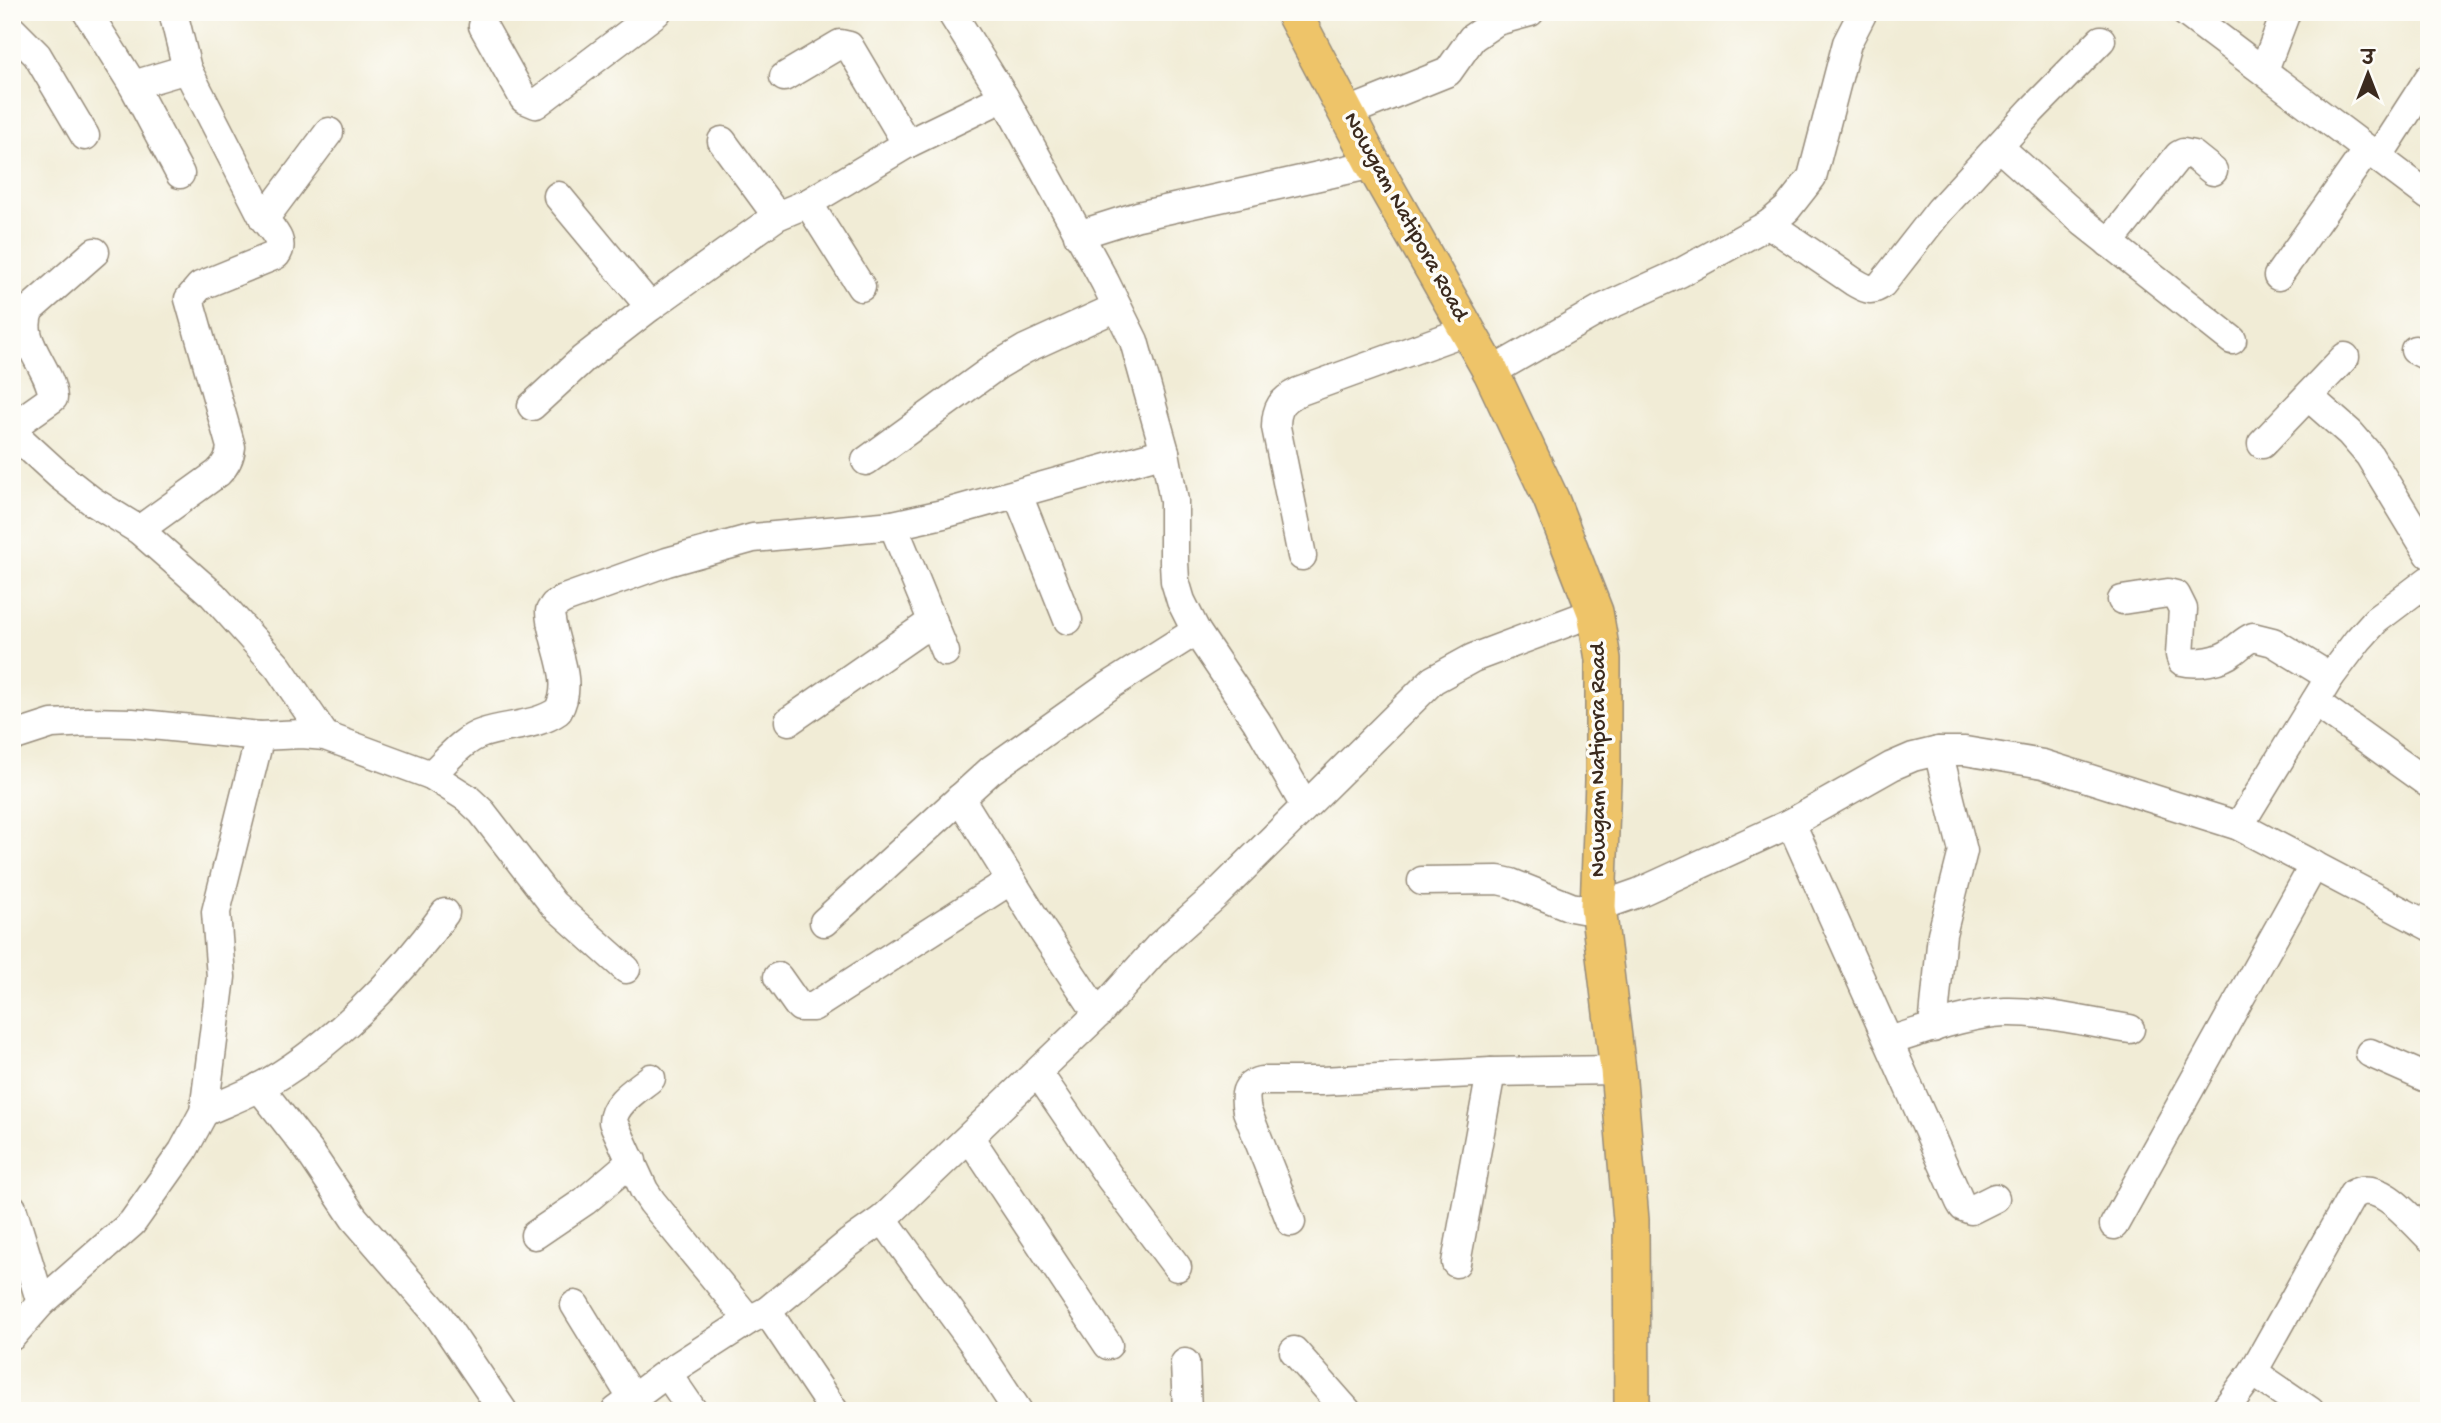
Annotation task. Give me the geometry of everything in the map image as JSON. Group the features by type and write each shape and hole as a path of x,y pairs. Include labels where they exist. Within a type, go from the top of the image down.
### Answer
{"main road":[{"name":"Nowgam Natipora Road","path":"1293,12 1373,164 1491,372 1551,499 1595,612 1603,659 1603,781 1598,907 1618,1070 1631,1220 1632,1411"}],"street":[{"path":"87,12 133,85 180,174"},
{"path":"139,530 218,473 225,466 230,454 189,299 200,286 276,256 280,251 280,242 264,219 187,69 173,12"},
{"path":"483,26 524,99 536,104 657,12"},
{"path":"1346,113 1448,72 1467,25 1497,21 1530,12"},
{"path":"1491,372 1601,309 1680,273 1769,224 1787,209 1812,177 1847,43 1863,12"},
{"path":"2185,12 2429,196"},
{"path":"2264,70 2286,12"},
{"path":"955,14 1004,97 1134,341 1165,452 1174,500 1175,581 1181,601 1196,631 1257,722 1305,806"},
{"path":"12,30 28,43 37,55 85,136"},
{"path":"1769,224 1854,282 1869,290 1876,289 1940,210 2101,40"},
{"path":"784,77 840,44 849,46 907,144"},
{"path":"133,85 187,69"},
{"path":"2278,276 2429,78"},
{"path":"532,406 583,359 650,307 777,216 808,202 907,144 1004,97"},
{"path":"264,219 329,132"},
{"path":"722,141 777,216"},
{"path":"1998,147 2109,243 2232,341"},
{"path":"2109,243 2179,155 2193,155 2213,171"},
{"path":"1078,235 1138,216 1373,164"},
{"path":"558,196 650,307"},
{"path":"808,202 862,287"},
{"path":"95,252 30,309 26,318 26,333 53,398 12,430 85,495 139,530 213,595 248,630 278,667 325,737"},
{"path":"866,461 1016,354 1117,307"},
{"path":"1302,556 1276,427 1276,415 1280,405 1298,392 1468,330"},
{"path":"2262,444 2345,357"},
{"path":"2309,397 2350,433 2369,455 2429,554"},
{"path":"431,775 480,733 539,720 558,712 564,696 563,670 550,611 564,599 667,562 753,538 892,525 1018,495 1165,452"},
{"path":"1018,495 1068,620"},
{"path":"892,525 946,652"},
{"path":"2239,826 2330,677 2376,620 2429,580"},
{"path":"2122,600 2168,593 2176,595 2183,609 2180,655 2185,663 2224,657 2253,636 2273,642 2330,677"},
{"path":"575,1305 624,1404 667,1373 758,1316 883,1219 970,1138 1098,1014 1158,947 1214,897 1433,680 1473,658 1595,612"},
{"path":"789,721 933,621"},
{"path":"824,922 991,770 1109,686 1196,631"},
{"path":"2315,702 2429,784"},
{"path":"12,737 52,724 88,722 143,724 260,736 302,734 325,737 431,775 467,798 482,813 553,904 626,969"},
{"path":"12,1336 41,1303 132,1223 183,1151 204,1112 221,977 216,912 260,736"},
{"path":"1422,881 1498,880 1571,907 1598,907 1638,893 1791,822 1913,757 1938,751 1965,751 2043,764 2239,826 2429,926"},
{"path":"1933,1028 1942,934 1963,851 1938,751"},
{"path":"960,798 1098,1014"},
{"path":"1791,822 1963,1207 1971,1210 1995,1198"},
{"path":"2114,1225 2314,865"},
{"path":"778,977 800,1007 813,1007 1011,880"},
{"path":"204,1112 259,1087 299,1062 337,1031 419,949 445,913"},
{"path":"1889,1041 1972,1017 2004,1012 2033,1013 2130,1029"},
{"path":"2370,1053 2429,1079"},
{"path":"1291,1222 1247,1111 1245,1095 1251,1083 1491,1072 1618,1070"},
{"path":"1457,1263 1491,1072"},
{"path":"1038,1073 1110,1178 1177,1267"},
{"path":"652,1078 619,1105 613,1117 652,1202 758,1316 834,1411"},
{"path":"259,1087 309,1151 354,1217 438,1315 503,1411"},
{"path":"970,1138 1108,1345"},
{"path":"535,1235 585,1201 632,1161"},
{"path":"2224,1411 2253,1372 2353,1194 2367,1189 2383,1195 2429,1237"},
{"path":"12,1208 41,1303"},
{"path":"883,1219 974,1344 1018,1411"},
{"path":"1294,1351 1348,1411"},
{"path":"1185,1363 1187,1411"},
{"path":"2253,1372 2310,1411"},
{"path":"667,1373 693,1411"}]}
